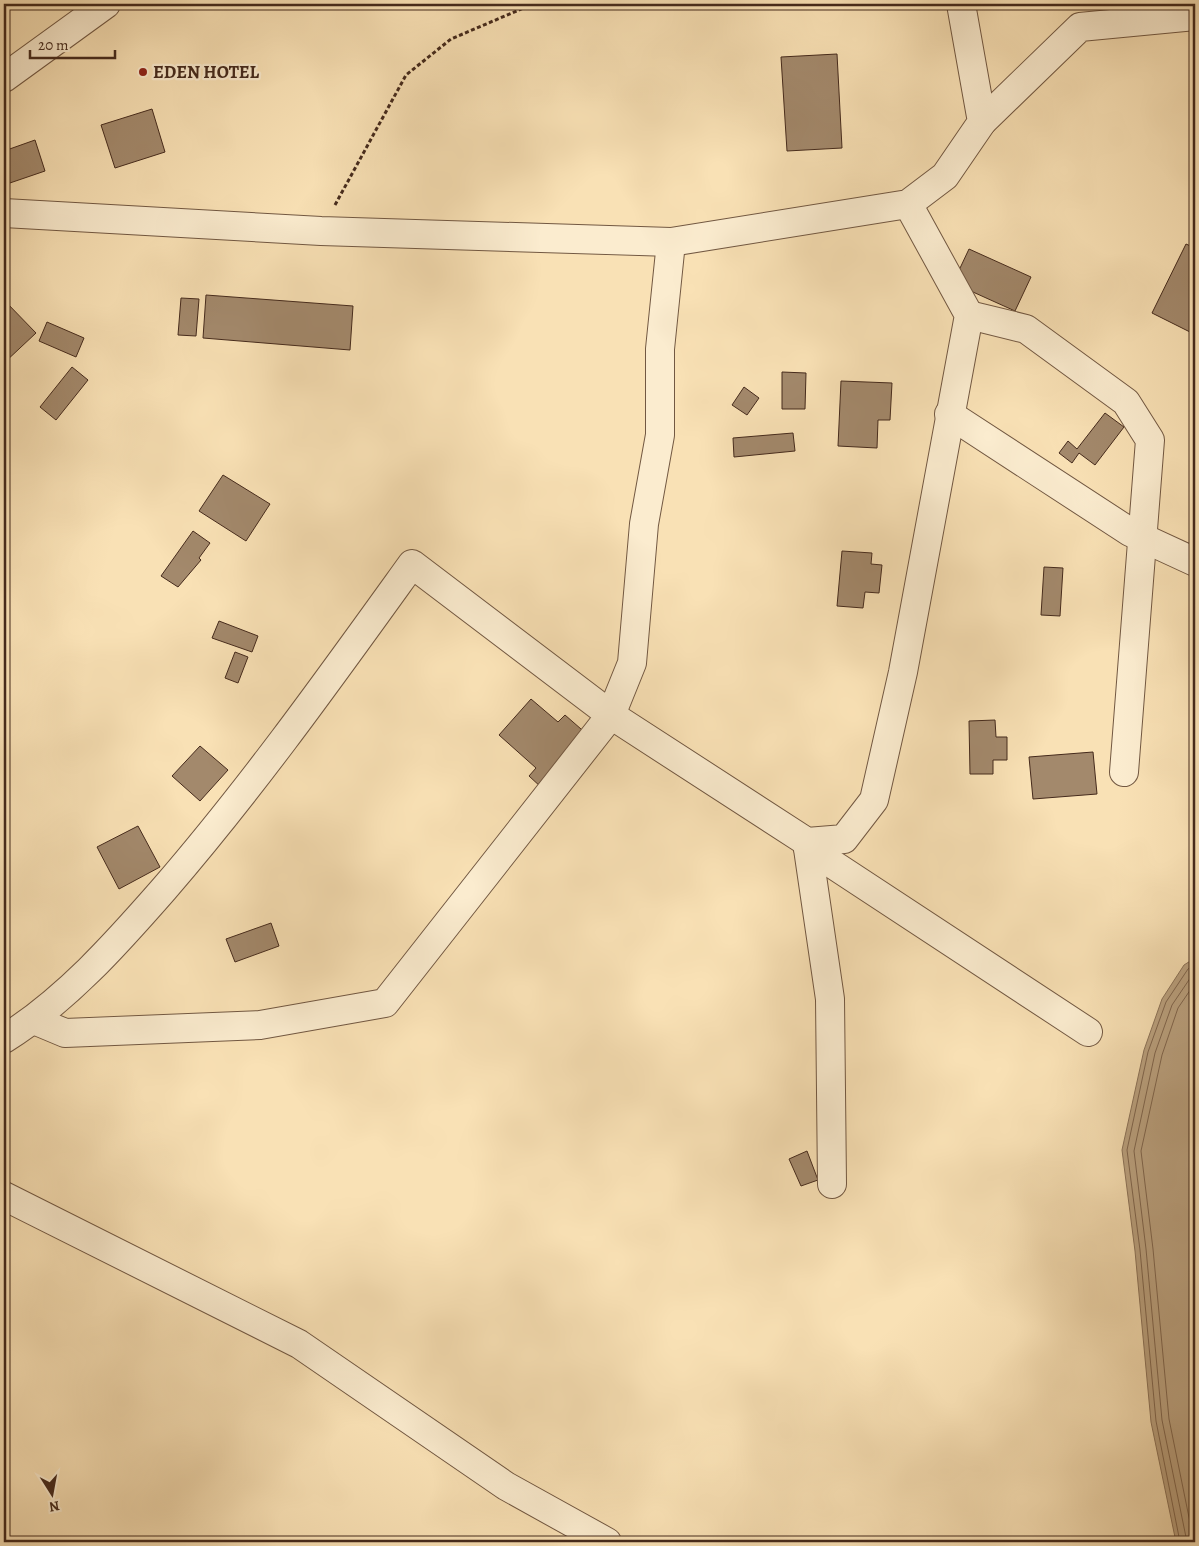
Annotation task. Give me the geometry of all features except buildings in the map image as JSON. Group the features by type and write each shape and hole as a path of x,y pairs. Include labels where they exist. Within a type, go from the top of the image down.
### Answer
{"street":[{"path":"4,78 106,4"},
{"path":"961,4 982,122"},
{"path":"4,212 321,231 671,242 908,204 946,176 982,122 1080,27 1195,16"},
{"path":"807,845 844,838 874,800 904,672 949,414 969,315 908,204"},
{"path":"34,1020 65,1033 260,1026 385,1002 611,715 632,663 644,524 660,435 660,349 671,242"},
{"path":"969,315 1026,329 1126,402 1150,440 1124,772"},
{"path":"949,414 1036,472 1143,538 1195,562"},
{"path":"4,1039 34,1020 107,954 200,847 284,741 412,564 611,715 1088,1032"},
{"path":"807,845 830,1000 832,1184"},
{"path":"4,1196 298,1344 506,1486 606,1542"}],"path":[{"path":"321,231 406,75 451,39 532,4"}],"water":[{"path":"1195,958 1195,1542 1176,1542 1151,1422 1135,1251 1122,1150 1144,1050 1162,999 1184,965"}],"place":[{"name":"EDEN HOTEL","path":"143,72"}]}
